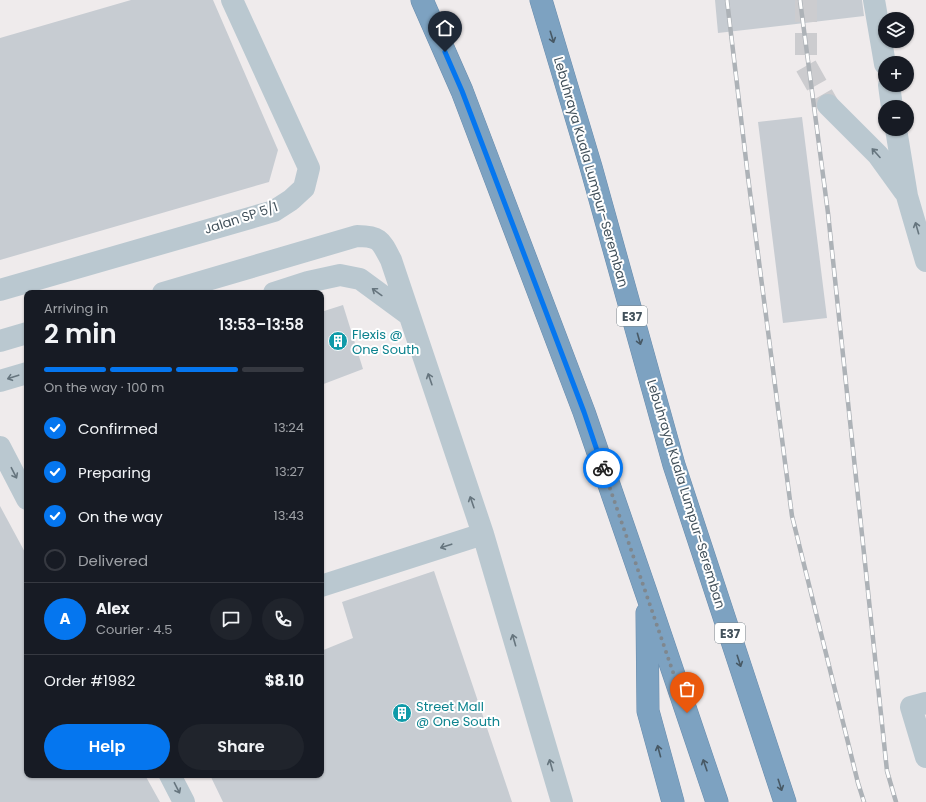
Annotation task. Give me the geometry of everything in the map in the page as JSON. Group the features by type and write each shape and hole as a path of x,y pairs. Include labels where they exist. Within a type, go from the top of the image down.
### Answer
{"highway":[{"path":"422,0 468,106 584,412 717,802"},
{"name":"Lebuhraya Kuala Lumpur–Seremban","path":"541,0 591,167 674,465 785,802"},
{"path":"647,595 648,711 672,802"}],"street":[{"name":"Jalan SP 5/1","path":"0,290 274,211 291,200 304,188 309,168 232,0"},
{"path":"874,0 884,56"},
{"path":"828,105 878,155 907,196"},
{"path":"897,136 907,196 926,261"},
{"path":"173,290 357,236 371,236 382,243 391,260 483,534 562,802"},
{"path":"283,290 308,282 340,275 360,279 409,315"},
{"path":"0,341 24,334"},
{"path":"0,382 24,374"},
{"path":"0,448 24,493"},
{"path":"324,585 483,534"},
{"path":"926,702 911,707 926,757"},
{"path":"172,778 184,802"}],"building":[{"path":"131,0 213,0 278,150 269,182 0,260 0,38"},
{"path":"715,0 862,0 864,16 718,33"},
{"path":"802,117 827,318 783,323 758,122"},
{"name":"Flexis @ One South","path":"343,305 363,369 324,384 324,311"},
{"path":"0,506 24,550 24,778 147,778 160,802 0,802"},
{"name":"Street Mall @ One South","path":"434,571 512,802 223,802 211,778 324,778 324,650 353,638 342,602"}],"tunnel":[{"path":"806,0 806,66 828,105"}],"railway":[{"path":"727,0 748,177 792,516 864,802"},
{"path":"800,0 828,213 887,771 896,802"}],"way so far":[{"path":"603,468 687,713"}],"place":[{"name":"Flexis @ One South","path":"338,341"},
{"name":"Street Mall @ One South","path":"402,713"}],"route":[{"path":"445,52 462,91 584,412 603,468"}]}
